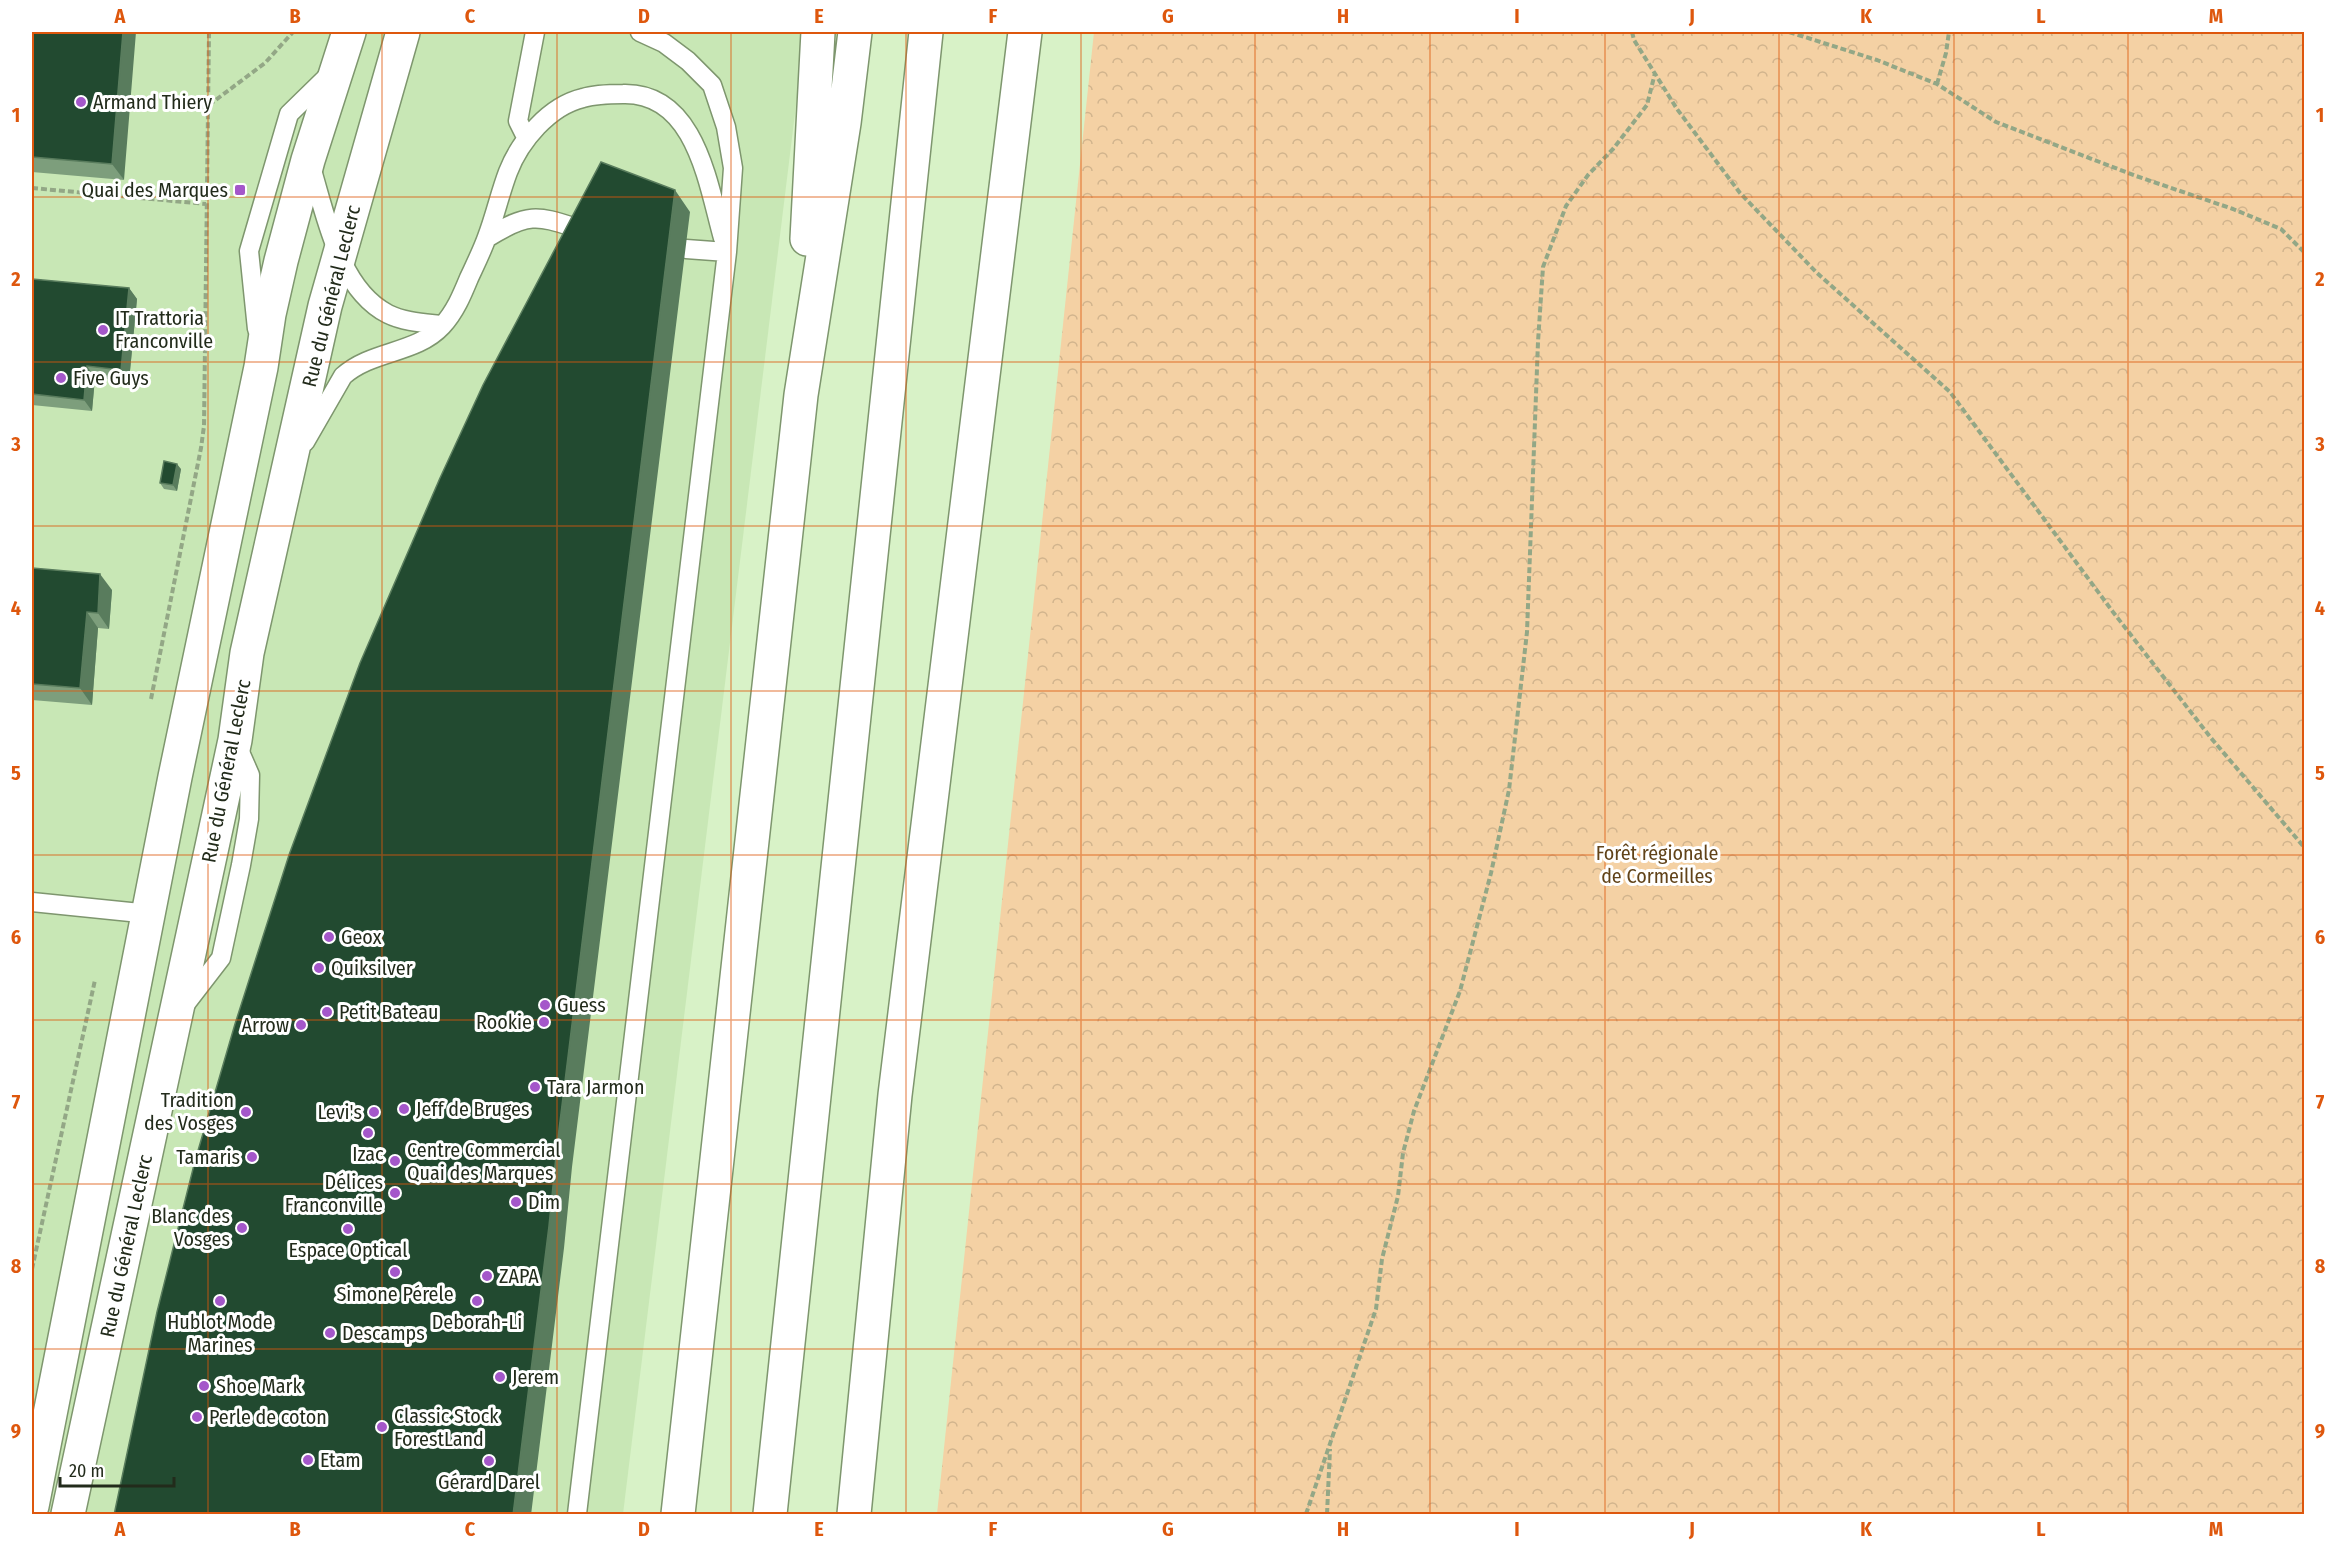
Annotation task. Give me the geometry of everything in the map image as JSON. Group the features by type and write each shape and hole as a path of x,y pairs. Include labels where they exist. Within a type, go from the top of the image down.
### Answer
{"main road":[{"name":"Rue du Général Leclerc","path":"32,1506 150,914 175,777 261,366 269,314 308,160 349,32"},
{"name":"Rue du Général Leclerc","path":"68,1515 235,740 248,653 325,306 403,32"},
{"path":"801,395 818,32"},
{"path":"678,1515 801,395 844,123 855,32"},
{"path":"770,1515 926,32"},
{"path":"854,1515 896,1083 1026,32"}],"lane":[{"path":"526,137 518,121 535,32"},
{"path":"577,1515 727,252 733,168 726,127 712,85 688,61 664,43 640,32"},
{"path":"261,366 249,251 289,114 338,66"},
{"path":"289,473 343,376 362,362 406,348 428,338 442,326 458,304 487,238 509,171 526,137 553,113 580,98 601,94 629,94 654,100 674,113 692,137 701,157 727,252"},
{"path":"308,160 339,258 362,291 372,303 388,314 402,319 442,326"},
{"path":"487,238 511,223 530,217 551,220 590,232"},
{"path":"686,249 727,252"},
{"path":"32,902 150,914"}],"path":[{"path":"151,700 204,426 209,32"},
{"path":"209,106 266,63 293,32"},
{"path":"1632,32 1634,40 1677,109 1740,193 1817,273 1950,392 2120,621 2211,738 2304,847"},
{"path":"1789,32 1877,60 1937,84 1996,122 2136,176 2233,209 2281,229 2304,252"},
{"path":"1937,84 1949,32"},
{"path":"1306,1515 1376,1309 1382,1259 1398,1196 1403,1153 1414,1111 1460,991 1491,873 1509,790 1527,632 1543,267 1566,206 1587,175 1613,149 1647,105 1655,74"},
{"path":"32,188 206,204"},
{"path":"32,1269 95,979"},
{"path":"1327,1515 1330,1444"}],"shaded area":[{"path":"32,32 805,32 623,1514 32,1514"}],"green space":[{"name":"Forêt régionale de Cormeilles","path":"1094,32 2304,32 2304,1514 937,1514"}],"building":[{"name":"Armand Thiery","path":"32,32 123,32 112,164 32,157"},
{"name":"Centre Commercial Quai des Marques","path":"601,162 675,190 513,1515 114,1515 157,1312 195,1161 235,1024 289,855 360,663 440,478 483,385"},
{"path":"32,279 129,288 121,370 87,366 84,400 32,394"},
{"path":"164,461 177,464 173,485 160,483"},
{"path":"32,568 100,574 98,613 87,612 80,688 32,684"}],"place":[{"name":"Armand Thiery","path":"81,102"},
{"name":"Quai des Marques","path":"240,190"},
{"name":"IT Trattoria Franconville","path":"103,330"},
{"name":"Five Guys","path":"61,378"},
{"name":"Geox","path":"329,937"},
{"name":"Quiksilver","path":"319,968"},
{"name":"Guess","path":"545,1005"},
{"name":"Petit Bateau","path":"327,1012"},
{"name":"Rookie","path":"544,1022"},
{"name":"Arrow","path":"301,1025"},
{"name":"Tara Jarmon","path":"535,1087"},
{"name":"Jeff de Bruges","path":"404,1109"},
{"name":"Tradition des Vosges","path":"246,1112"},
{"name":"Levi's","path":"374,1112"},
{"name":"Izac","path":"368,1133"},
{"name":"Tamaris","path":"252,1157"},
{"name":"Centre Commercial Quai des Marques","path":"395,1161"},
{"name":"Délices Franconville","path":"395,1193"},
{"name":"Dim","path":"516,1202"},
{"name":"Blanc des Vosges","path":"242,1228"},
{"name":"Espace Optical","path":"348,1229"},
{"name":"Simone Pérele","path":"395,1272"},
{"name":"ZAPA","path":"487,1276"},
{"name":"Hublot Mode Marines","path":"220,1301"},
{"name":"Deborah-Li","path":"477,1301"},
{"name":"Descamps","path":"330,1333"},
{"name":"Jerem","path":"500,1377"},
{"name":"Shoe Mark","path":"204,1386"},
{"name":"Perle de coton","path":"197,1417"},
{"name":"Classic Stock ForestLand","path":"382,1427"},
{"name":"Etam","path":"308,1460"},
{"name":"Gérard Darel","path":"489,1461"}]}
